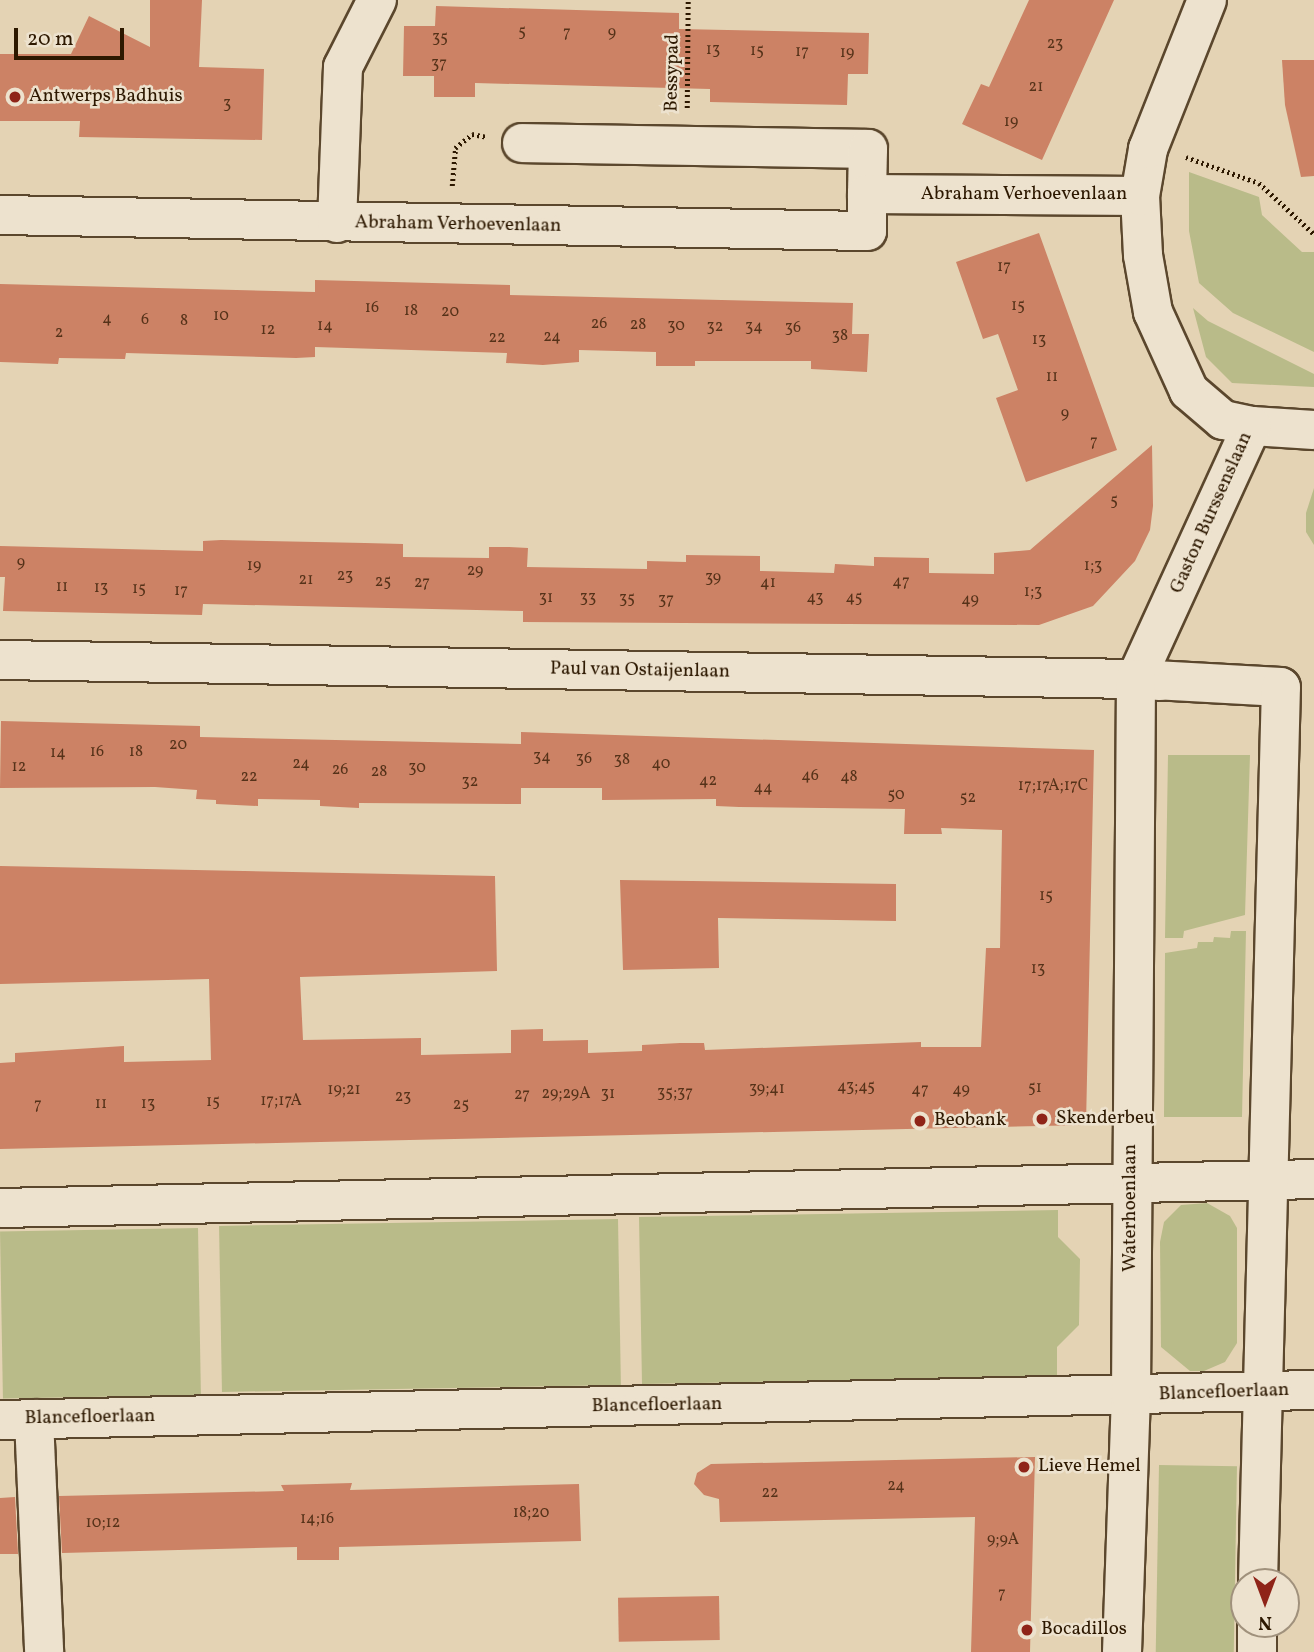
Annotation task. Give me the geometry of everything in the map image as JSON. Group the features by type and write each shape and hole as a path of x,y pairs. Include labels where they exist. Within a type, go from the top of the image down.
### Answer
{"street":[{"path":"337,223 343,67 377,0"},
{"name":"Gaston Burssenslaan","path":"1136,680 1252,426 1223,420 1189,391 1168,352 1153,312 1140,196 1148,149 1207,0"},
{"name":"Abraham Verhoevenlaan","path":"6,215 867,231 868,149 522,143"},
{"name":"Abraham Verhoevenlaan","path":"867,194 1140,196"},
{"path":"1252,426 1314,430"},
{"name":"Paul van Ostaijenlaan","path":"0,660 1136,680"},
{"path":"1136,680 1281,687 1258,1568"},
{"name":"Waterhoenlaan","path":"1122,1652 1131,1396 1136,680"},
{"path":"0,1208 1314,1179"},
{"name":"Blancefloerlaan","path":"17,1420 1314,1390"},
{"path":"17,1420 44,1652"}],"path":[{"name":"Bessypad","path":"686,146 688,0"},
{"path":"449,225 455,148 472,134 522,143"},
{"path":"1148,149 1259,183 1314,234"}],"green space":[{"path":"1189,172 1259,197 1262,215 1302,252 1314,252 1314,352 1233,313 1199,283 1189,231"},
{"path":"1193,308 1208,321 1314,374 1314,387 1232,383 1206,357"},
{"path":"1314,488 1314,545 1306,532 1306,513"},
{"path":"1168,755 1250,755 1245,915 1184,931 1183,938 1165,938"},
{"path":"1231,931 1246,931 1242,1117 1164,1117 1165,953 1197,948 1198,942 1213,942 1214,937 1230,938"},
{"path":"1207,1203 1230,1216 1237,1228 1237,1343 1225,1362 1204,1371 1190,1371 1161,1347 1160,1242 1164,1222 1181,1205"},
{"path":"1058,1210 1058,1237 1080,1259 1079,1325 1057,1347 1057,1376 642,1384 639,1217"},
{"path":"618,1219 621,1385 222,1392 219,1226"},
{"path":"198,1228 201,1395 3,1398 0,1231"},
{"path":"1159,1465 1237,1466 1235,1568 1230,1568 1230,1638 1234,1638 1234,1652 1156,1652"}],"building":[{"path":"150,0 202,0 199,67 264,69 262,140 79,137 80,121 0,121 0,54 71,54 89,16 150,47"},
{"path":"1029,0 1114,0 1042,160 962,124 981,84 989,87"},
{"path":"436,6 679,13 679,29 869,33 868,74 848,74 847,105 710,102 710,89 475,83 475,97 434,97 434,76 403,76 404,26 435,26"},
{"path":"1282,60 1314,60 1314,176 1301,177 1285,105"},
{"path":"1039,233 1117,450 1026,482 996,398 1018,390 998,334 983,339 956,262"},
{"path":"315,280 510,285 510,295 853,303 852,334 869,334 867,372 811,369 811,361 695,361 695,366 656,366 656,352 579,350 579,362 543,365 506,363 507,353 315,347 315,357 296,358 126,353 125,359 59,358 58,364 0,362 0,284 315,292"},
{"path":"1152,445 1153,506 1150,530 1135,561 1093,606 1039,625 523,622 523,611 203,604 202,615 3,611 5,577 0,577 0,546 203,551 203,541 221,540 365,543 403,544 403,557 489,558 489,547 509,547 528,548 527,567 647,569 647,561 686,562 686,555 760,556 760,571 834,573 835,564 874,566 874,557 929,558 929,573 994,574 994,553 1030,550"},
{"path":"1,721 200,726 200,737 521,744 521,732 1094,750 1086,1125 0,1149 0,1063 15,1062 15,1053 124,1046 124,1062 211,1060 209,979 0,984 0,866 495,876 497,971 300,977 303,1040 421,1038 421,1055 511,1053 511,1030 543,1029 543,1041 588,1040 588,1053 642,1051 642,1045 680,1043 704,1043 705,1050 921,1042 921,1047 981,1047 986,948 1000,948 1002,830 941,828 942,834 904,834 905,809 716,806 716,799 602,800 602,788 521,788 521,804 359,803 359,808 320,806 320,800 258,799 258,806 216,804 216,800 196,799 197,790 155,787 0,788"},
{"path":"620,880 896,884 896,921 718,918 719,968 623,970"},
{"path":"1035,1457 1030,1652 971,1652 975,1517 720,1522 719,1499 704,1495 694,1484 697,1473 711,1464"},
{"path":"352,1483 350,1490 579,1484 581,1541 339,1547 339,1560 297,1560 297,1547 62,1553 59,1496 284,1491 281,1485"},
{"path":"15,1497 18,1554 0,1554 0,1498"},
{"path":"719,1596 720,1640 619,1642 618,1598"}],"place":[{"name":"Antwerps Badhuis","path":"15,97"},
{"name":"Skenderbeu","path":"1042,1119"},
{"name":"Beobank","path":"920,1121"},
{"name":"Lieve Hemel","path":"1024,1467"},
{"name":"Bocadillos","path":"1027,1630"}]}
